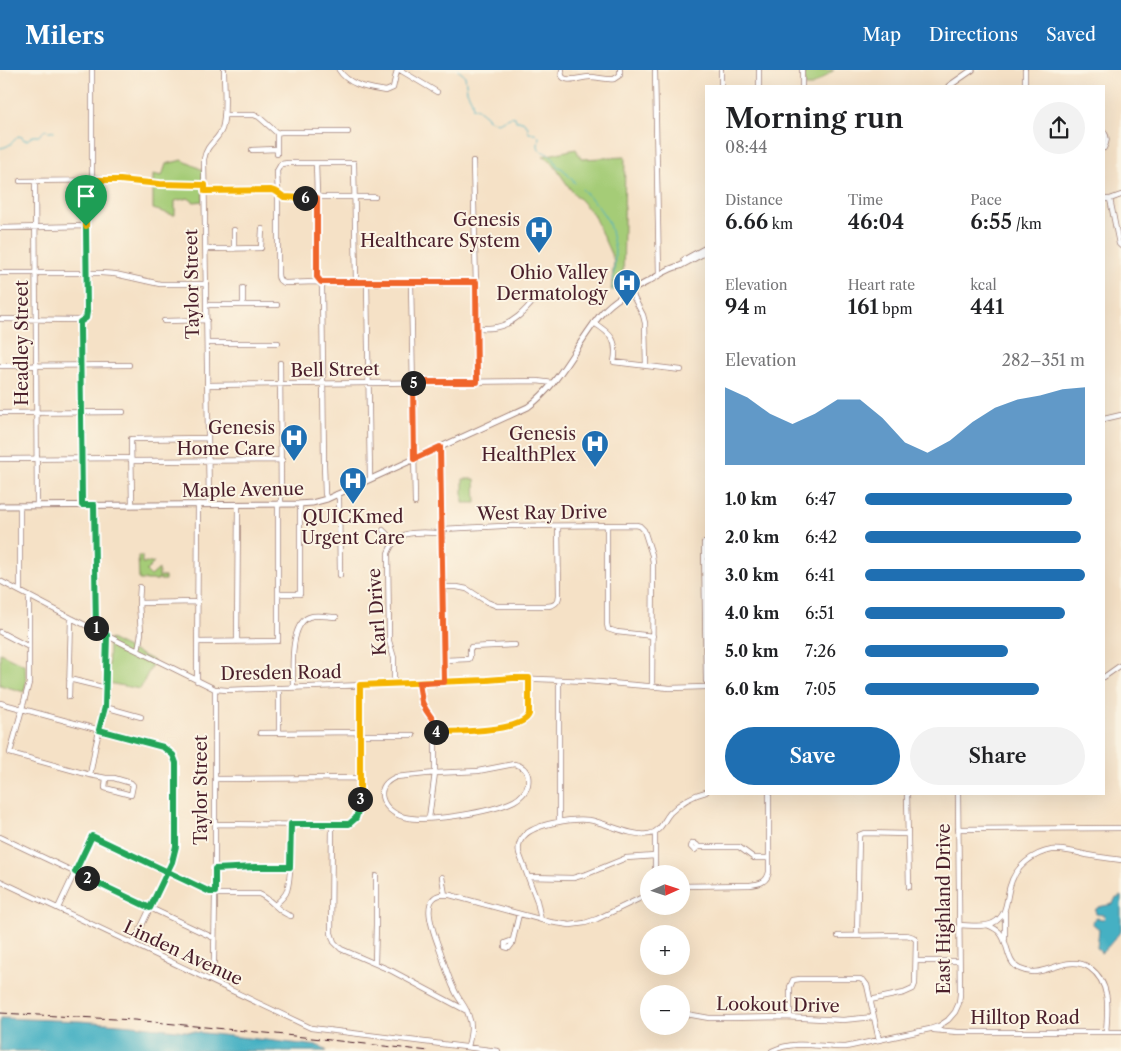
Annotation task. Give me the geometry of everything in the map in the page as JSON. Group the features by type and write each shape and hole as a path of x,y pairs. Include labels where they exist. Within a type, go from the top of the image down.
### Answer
{"main road":[{"path":"956,84 972,70"},
{"name":"Maple Avenue","path":"0,506 300,504 327,499 532,404 553,383 594,323 608,307 632,290 705,249"},
{"name":"Maple Avenue","path":"676,266 680,266 705,253"}],"street":[{"path":"92,70 92,180"},
{"name":"Taylor Street","path":"209,504 204,159 209,146 222,128 224,115 224,70"},
{"path":"339,70 351,83 386,91 393,88 398,70 437,92"},
{"path":"562,70 562,77 571,80 589,77 614,79 620,75 620,70"},
{"path":"655,70 659,276"},
{"path":"721,70 722,85"},
{"path":"759,70 759,85"},
{"path":"802,70 802,85"},
{"path":"1025,70 1025,85"},
{"path":"224,115 254,115 259,117 276,133 277,152 252,150"},
{"path":"276,133 348,132"},
{"path":"473,161 477,382"},
{"path":"316,163 317,277 321,282 322,294 325,485 327,499"},
{"path":"356,282 354,163 281,164 277,168 279,280 285,283 476,282"},
{"path":"80,322 86,318 87,312 86,180"},
{"path":"20,181 120,180 205,188 264,190 278,193 286,198 375,197"},
{"name":"Headley Street","path":"35,181 37,505"},
{"path":"1105,199 1121,196"},
{"path":"1110,199 1121,246"},
{"path":"0,228 86,226"},
{"path":"206,249 261,248 262,229"},
{"path":"234,230 234,249"},
{"path":"0,274 115,274 160,284 206,284"},
{"path":"366,282 370,479"},
{"path":"411,282 415,503"},
{"path":"243,288 243,305"},
{"path":"632,290 645,323 646,366"},
{"path":"626,294 634,298"},
{"path":"477,328 494,328 505,324 519,316 535,299"},
{"path":"207,305 277,305"},
{"path":"0,319 78,320 80,322"},
{"path":"164,321 207,320"},
{"path":"80,322 82,505"},
{"path":"594,323 608,333 612,339 616,350 614,362 681,370"},
{"path":"207,344 278,343"},
{"path":"198,642 278,641 282,460 280,363"},
{"path":"0,366 129,365"},
{"path":"540,381 544,386 544,394"},
{"name":"Bell Street","path":"208,385 540,381 553,383"},
{"path":"0,412 123,412"},
{"path":"1105,418 1121,416"},
{"path":"132,505 131,439 208,438"},
{"path":"440,447 444,682"},
{"path":"0,459 282,460"},
{"path":"337,494 339,499 340,575"},
{"path":"197,680 198,504"},
{"path":"237,642 238,504"},
{"path":"278,594 300,594 300,504"},
{"path":"94,505 96,630"},
{"path":"20,506 20,591"},
{"name":"West Ray Drive","path":"442,531 486,527 636,524 642,526 653,564 652,636"},
{"path":"607,525 607,627 617,632 652,636 652,687"},
{"path":"443,587 457,587 470,590 487,602 497,606 553,605 556,603 559,595 558,526"},
{"path":"383,530 394,541 410,533 442,531"},
{"name":"Karl Drive","path":"394,541 388,553 387,564 389,642 394,658 394,684"},
{"path":"704,543 705,564"},
{"name":"Dresden Road","path":"0,581 215,689 394,684 513,678 608,682 652,687 705,687"},
{"path":"138,650 141,635 140,587"},
{"path":"29,596 29,683 10,753 90,775 114,778 131,783 133,785 131,795 105,788 106,778"},
{"path":"140,604 198,602"},
{"path":"293,687 294,642 300,626 309,617 336,617"},
{"path":"69,697 71,618"},
{"path":"0,632 29,647"},
{"path":"90,775 105,707 107,635"},
{"path":"444,660 469,659 472,647 515,645"},
{"path":"1105,675 1121,665"},
{"path":"70,678 106,688"},
{"path":"435,732 492,730 526,720 529,714 529,678"},
{"path":"559,680 559,821"},
{"path":"419,683 422,702 435,726 435,773 429,818"},
{"path":"215,824 349,824 356,818 360,778 360,685"},
{"path":"279,688 280,733"},
{"name":"Taylor Street","path":"212,982 215,893 215,689"},
{"path":"0,703 163,747 173,755 176,763 176,841 174,854 132,944"},
{"path":"105,707 141,717"},
{"path":"260,733 413,735"},
{"path":"514,764 524,768 527,774 528,785 518,798 508,803 469,813 416,819 398,815 384,804 382,792 385,784 393,778 435,773 478,771 514,764"},
{"path":"215,778 360,778"},
{"path":"541,920 537,901 519,854 520,841 524,835 533,829 559,821 588,820 640,834 650,834 660,828 669,814 676,808 692,797 705,792"},
{"path":"690,886 745,886 765,881 768,876 769,858 769,795"},
{"path":"907,795 909,886"},
{"name":"East Highland Drive","path":"772,1051 792,1045 846,1047 930,1029 952,1017 960,997 958,795"},
{"path":"275,905 287,891 290,867 291,824"},
{"path":"332,824 331,933 335,944 341,949 375,963 468,1012"},
{"path":"958,828 1121,828"},
{"path":"656,832 656,865"},
{"path":"858,935 859,835 862,833 907,834"},
{"path":"58,908 92,836 210,892 259,894 265,896 285,914 291,916"},
{"path":"0,837 214,938"},
{"path":"698,846 739,847 754,858 769,858"},
{"path":"1106,1032 1108,1011 1106,990 1102,980 1092,969 1082,964 1061,965 1035,973 1017,968 1008,952 1005,941 1005,910 1010,886 1017,872 1027,861 1039,854 1064,850 1121,860"},
{"path":"528,877 573,878 626,858 655,856"},
{"path":"215,869 290,867"},
{"path":"375,963 376,876"},
{"path":"442,877 445,894"},
{"name":"Linden Avenue","path":"0,881 307,1027 498,1051"},
{"path":"468,1047 471,1029 468,1012 452,984 430,919 431,903 437,896 445,894 541,920 564,924 584,923 640,898"},
{"path":"959,925 987,925 1000,918 1005,910"},
{"path":"513,940 519,914"},
{"path":"987,925 998,930 1005,941"},
{"path":"838,936 907,935 913,936 917,943 915,984 913,989 904,993 870,1000"},
{"path":"916,961 959,961"},
{"path":"790,1017 791,984 794,980 860,979 867,985 879,1040"},
{"name":"Lookout Drive","path":"690,1014 714,1018 790,1017 844,1020 874,1017"},
{"name":"Hilltop Road","path":"930,1029 958,1032 1121,1032"}],"green space":[{"path":"804,70 834,70 813,85 805,85"},
{"path":"576,149 581,159 625,157 623,289 611,290 614,261 593,214 571,190 551,161 543,156"},
{"path":"182,160 203,170 203,201 194,202 188,198 175,201 175,215 153,209 153,174 162,176 166,164"},
{"path":"463,479 475,479 476,503 463,503"},
{"path":"138,556 142,556 142,563 154,563 146,571 151,576 159,569 159,576 165,577 165,580 158,578 158,580 139,580"},
{"path":"110,639 154,661 140,689 108,683"},
{"path":"0,653 25,665 26,683 24,692 0,685"}],"water":[{"path":"1121,896 1121,931 1101,953 1097,948 1099,929 1092,921 1105,917 1096,914 1095,910 1098,907 1113,904 1115,899"},
{"path":"0,1018 132,1025 319,1046 327,1051 0,1051"}],"waterway":[{"path":"458,70 465,76 467,91 473,108 476,108 487,119 498,123 509,117 515,117 516,121 523,121 528,127 529,133 535,133 539,137 539,150 548,154 557,166 563,169 575,183"},
{"path":"0,148 6,147 18,136 27,140 33,136 39,136 45,130 54,132"},
{"path":"582,189 598,206 608,221 615,250 613,290"}],"railway":[{"path":"0,1013 134,1020 429,1051"}],"place":[{"name":"Genesis Healthcare System","path":"539,254"},
{"name":"Ohio Valley Dermatology","path":"627,307"},
{"name":"Genesis Home Care","path":"294,462"},
{"name":"Genesis HealthPlex","path":"595,468"},
{"name":"QUICKmed Urgent Care","path":"353,505"}],"route":[{"path":"86,226 86,180 205,185 205,191 271,190 286,198 317,198 317,277 321,282 476,282 477,382 413,382 414,459 440,447 441,488 444,682 419,683 420,698 433,720 435,732 492,730 516,724 528,718 530,704 529,678 453,682 444,682 360,685 361,768 358,815 349,824 291,824 290,867 215,869 215,892 210,892 167,872 92,836 75,872 150,908 158,890 167,872 172,862 176,846 176,763 173,755 163,747 99,730 106,696 107,635 96,630 94,505 82,505 80,322 87,315 86,226"}]}
